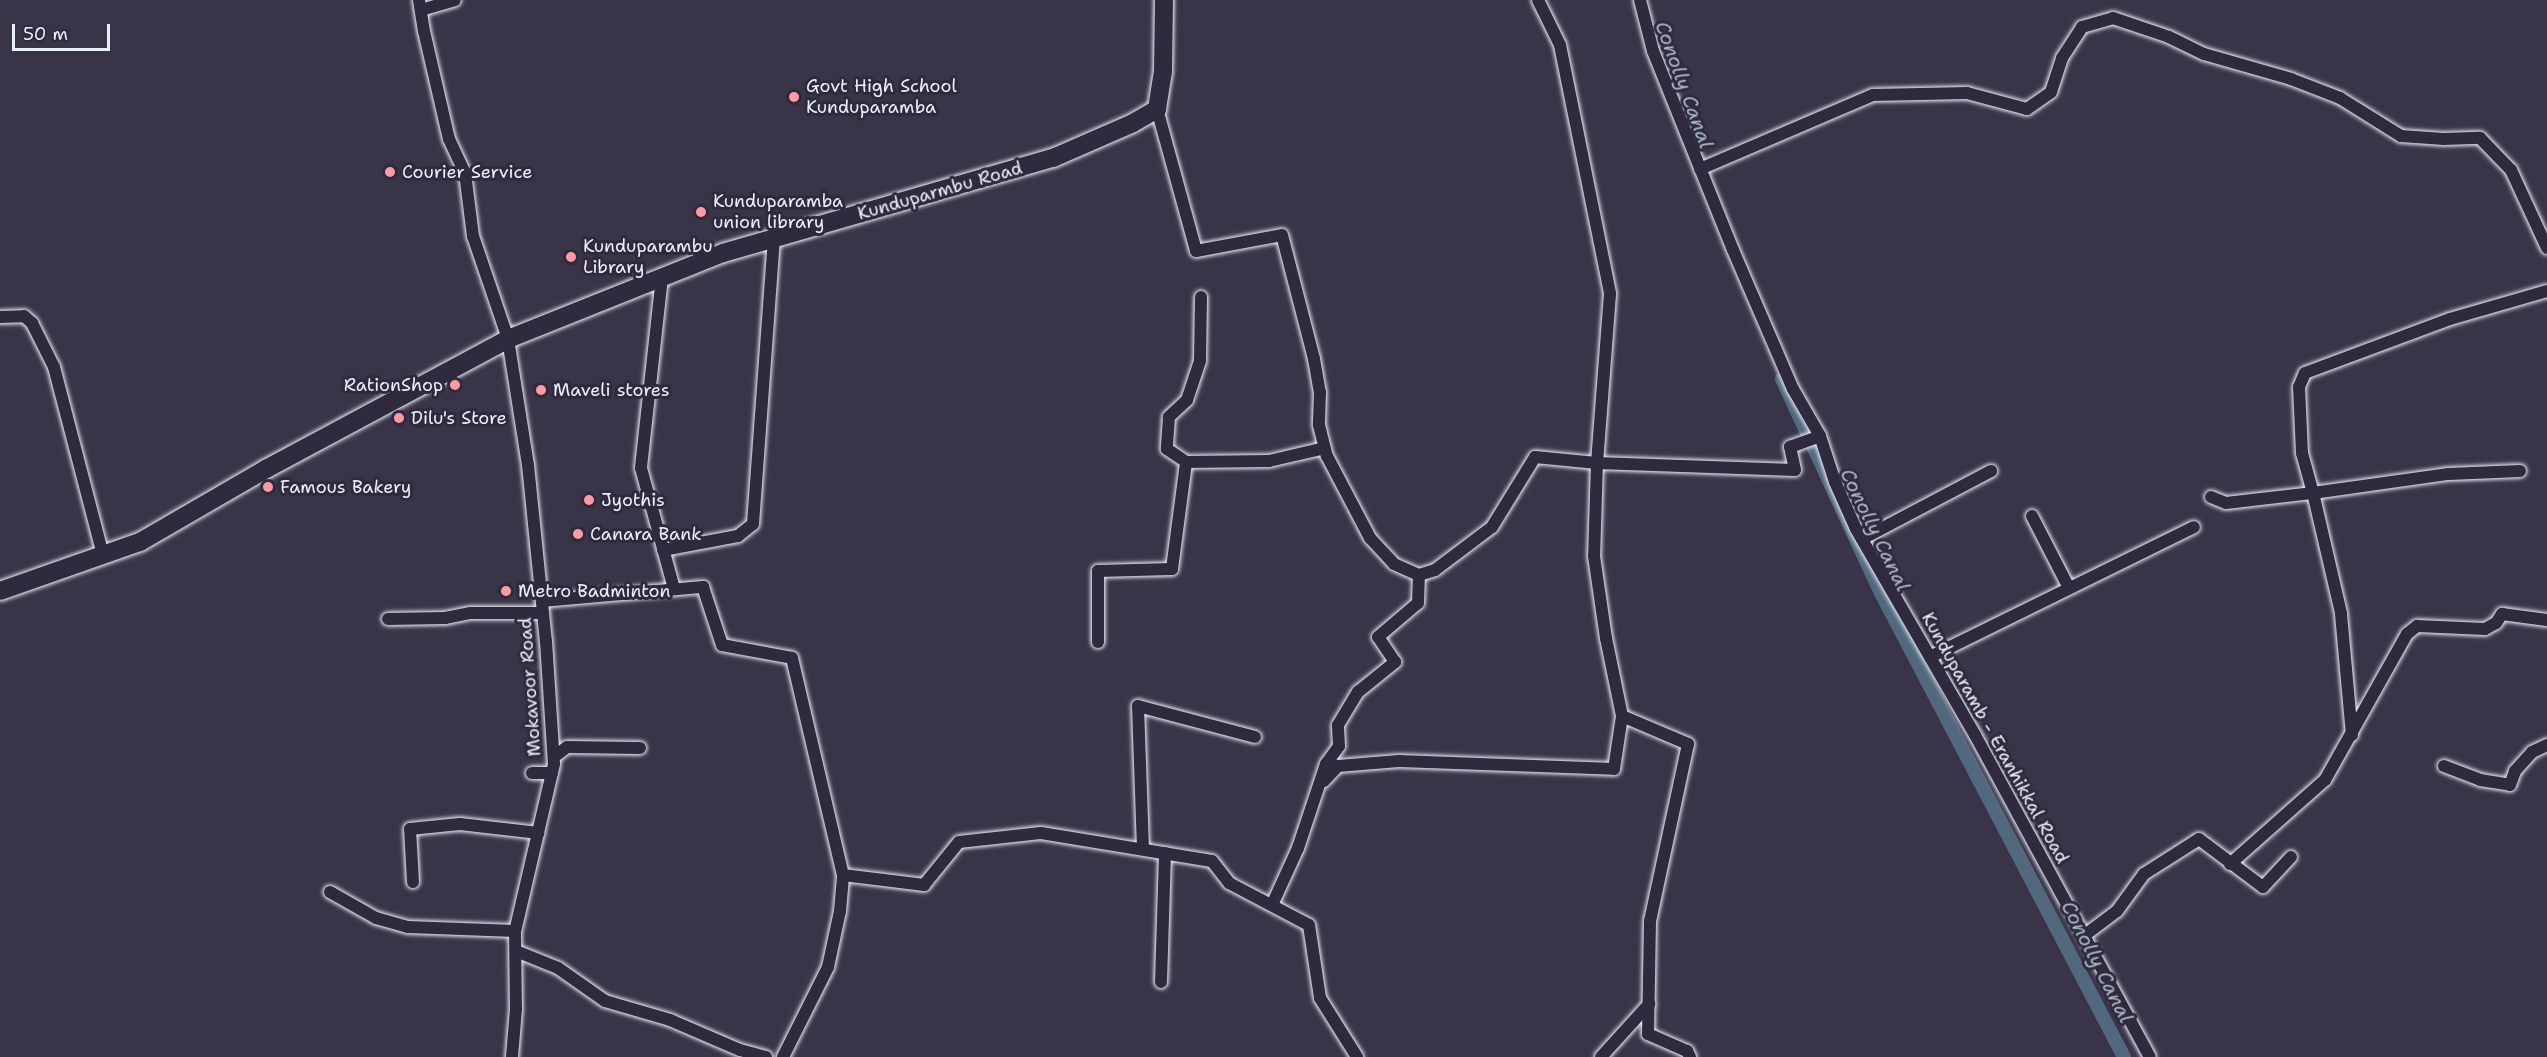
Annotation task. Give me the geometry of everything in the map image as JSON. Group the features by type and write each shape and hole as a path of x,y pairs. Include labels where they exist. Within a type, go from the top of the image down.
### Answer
{"main road":[{"path":"1156,109 1162,72 1164,0"},
{"name":"Kunduparmbu Road","path":"0,591 140,542 266,470 508,339 723,253 1053,158 1133,123 1156,109"}],"street":[{"path":"420,5 455,0"},
{"path":"1321,784 1338,766 1399,761 1614,769 1622,716 1606,638 1594,556 1597,462 1610,294 1560,45 1538,0"},
{"name":"Kunduparamb - Eranhikkal Road","path":"1640,0 1653,51 1700,170 1793,389 1818,437 1835,482 1862,539 2085,935 2150,1057"},
{"name":"Mokavoor Road","path":"420,5 449,139 465,173 473,237 508,339 528,465 542,607 554,757 515,931 516,1009 512,1057"},
{"path":"1700,170 1873,95 1967,93 2028,109 2051,92 2062,58 2082,27 2113,18 2169,37 2204,54 2291,79 2340,98 2401,136 2444,139 2480,138 2511,170 2547,248"},
{"path":"1156,109 1196,250 1282,235 1314,359 1320,392 1319,425 1325,448 1370,538 1394,564 1419,575 1435,570 1492,527 1535,457 1597,462 1796,470 1790,447 1818,437"},
{"path":"663,550 738,537 753,524 774,239"},
{"path":"662,277 641,468 674,590"},
{"path":"2352,735 2341,613 2302,453 2300,387 2305,373 2450,319 2547,291"},
{"path":"1201,297 1200,361 1187,400 1169,417 1167,449 1186,462 1269,461 1325,448"},
{"path":"0,317 24,316 32,323 54,367 103,555"},
{"path":"1098,642 1098,571 1172,569 1186,462"},
{"path":"1862,539 1991,471"},
{"path":"2211,497 2226,503 2449,474 2520,471"},
{"path":"2032,516 2069,588"},
{"path":"1929,657 2194,527"},
{"path":"1272,905 1298,848 1326,764 1339,747 1338,725 1358,692 1395,662 1378,637 1418,603 1419,575"},
{"path":"388,619 446,618 703,587 722,645 792,658 843,875 840,911 828,967 783,1057"},
{"path":"2230,864 2325,780 2408,634 2417,626 2485,629 2496,622 2502,614 2547,620"},
{"path":"1143,849 1138,706 1255,737"},
{"path":"1622,716 1688,744 1650,921 1648,1034 1687,1051 1690,1057"},
{"path":"2444,766 2480,780 2510,785 2516,771 2532,752 2547,745"},
{"path":"554,757 567,747 640,748"},
{"path":"532,773 552,773"},
{"path":"413,882 410,829 460,824 538,833"},
{"path":"843,875 924,885 959,842 1041,833 1212,861 1229,883 1309,925 1320,999 1357,1057"},
{"path":"2085,935 2117,911 2144,874 2199,839 2263,887 2291,857"},
{"path":"1161,982 1165,853"},
{"path":"330,892 376,918 408,927 515,931"},
{"path":"516,951 558,968 605,1001 670,1020 740,1050 766,1057"},
{"path":"1601,1057 1649,1004"}],"waterway":[{"name":"Conolly Canal","path":"1782,379 1881,593 2124,1057"}],"place":[{"name":"Govt High School Kunduparamba","path":"794,97"},
{"name":"Courier Service","path":"390,172"},
{"name":"Kunduparamba union library","path":"701,212"},
{"name":"Kunduparambu Library","path":"571,257"},
{"name":"RationShop","path":"455,385"},
{"name":"Maveli stores","path":"541,390"},
{"name":"Dilu's Store","path":"399,418"},
{"name":"Famous Bakery","path":"268,487"},
{"name":"Jyothis","path":"589,500"},
{"name":"Canara Bank","path":"578,534"},
{"name":"Metro Badminton","path":"506,591"}]}
